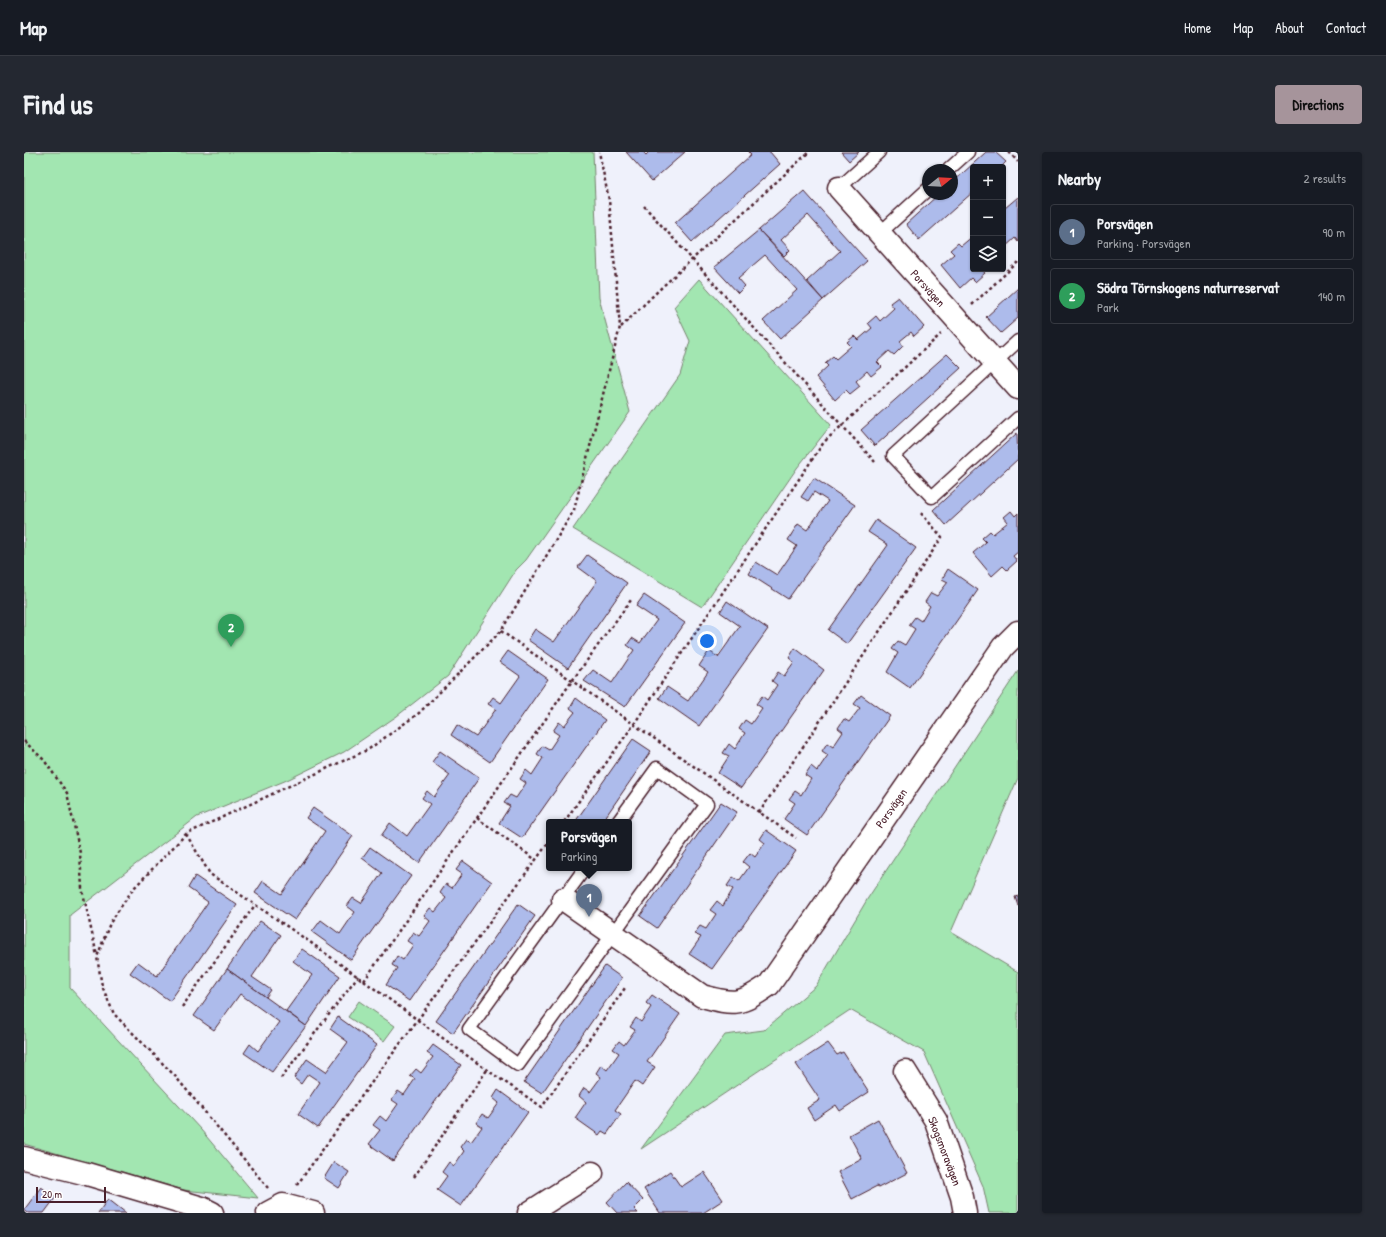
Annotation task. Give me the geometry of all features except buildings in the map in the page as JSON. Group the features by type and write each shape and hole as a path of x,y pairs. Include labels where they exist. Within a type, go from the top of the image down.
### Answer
{"street":[{"name":"Porsvägen","path":"839,188 1018,388"},
{"name":"Porsvägen","path":"563,899 702,996 729,1004 750,998 769,985 1003,648 1018,632"},
{"name":"Skogsmoravägen","path":"904,1071 936,1121 962,1197 965,1213"},
{"path":"24,1158 87,1174 202,1208 212,1213"},
{"path":"529,1213 592,1173"},
{"path":"276,1209 314,1213"}],"lane":[{"path":"839,188 879,152"},
{"path":"955,164 968,152"},
{"path":"880,233 922,194"},
{"path":"1018,340 893,456 932,497 1018,418"},
{"path":"583,871 469,1029 518,1065 706,804 657,768 620,819"}],"path":[{"path":"97,957 110,923 133,889 186,834 369,749 419,713 501,631 574,510 620,327 609,200 599,152"},
{"path":"620,327 809,152"},
{"path":"1010,152 1018,162"},
{"path":"644,206 879,466"},
{"path":"566,819 634,724 824,442 1018,262"},
{"path":"759,813 942,537 916,507"},
{"path":"364,981 572,681 631,600"},
{"path":"501,631 796,838"},
{"path":"24,741 44,760 67,793 80,853 82,888 102,986 114,1014 175,1076 276,1209 546,846"},
{"path":"478,818 536,860"},
{"path":"186,834 210,874 358,976 487,1070 542,1107 625,988"},
{"path":"182,1008 255,905"},
{"path":"281,1078 358,976"},
{"path":"414,1177 487,1070"}],"green space":[{"path":"24,152 593,152 599,298 630,412 526,560 516,570 448,676 397,716 344,752 287,780 197,817 70,915 70,988 201,1130 258,1198 184,1190 24,1144"},
{"path":"699,279 831,425 797,468 702,607 573,529 680,375 690,341 674,307"},
{"path":"1018,671 1018,778 951,932 1018,972 1018,1213 989,1213 983,1186 924,1052 850,1010 641,1149 725,1035 764,1030 816,986 868,898"},
{"path":"359,1001 395,1026 384,1041 348,1017"}],"place":[{"name":"Södra Törnskogens naturreservat","path":"231,647"},
{"name":"Porsvägen","path":"589,917"}]}
